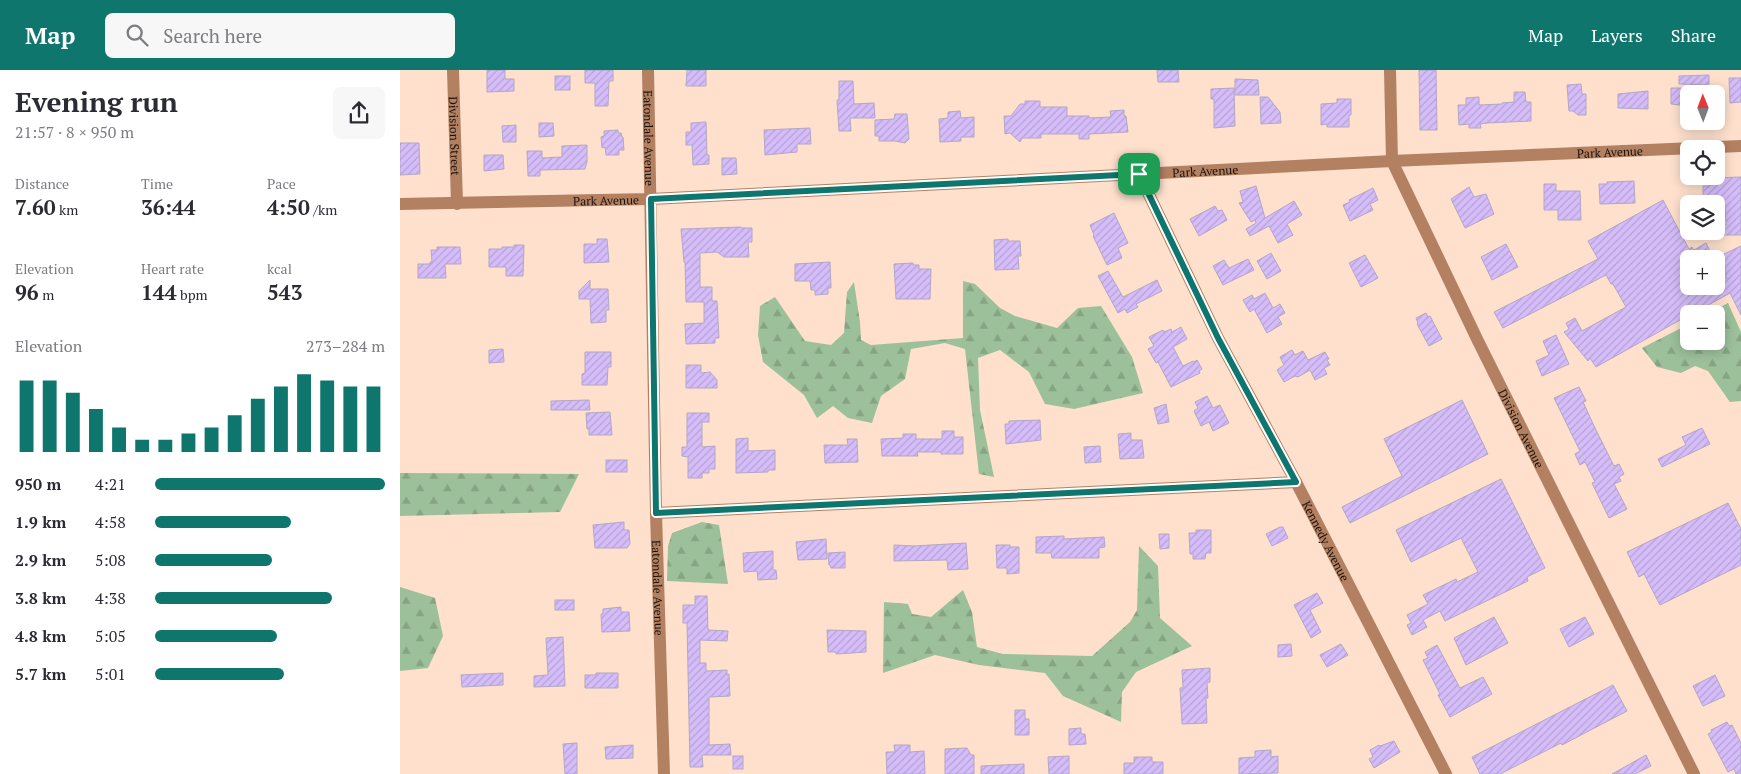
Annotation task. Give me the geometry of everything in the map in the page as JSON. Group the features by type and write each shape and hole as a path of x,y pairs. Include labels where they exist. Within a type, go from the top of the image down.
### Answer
{"street":[{"name":"Division Street","path":"453,70 456,204"},
{"name":"Eatondale Avenue","path":"648,70 656,513 664,774"},
{"name":"Division Avenue","path":"1390,70 1392,161 1478,341 1694,774"},
{"name":"Park Avenue","path":"400,204 651,199 1392,161 1741,146"},
{"name":"Kennedy Avenue","path":"1139,174 1218,338 1296,482 1446,774"},
{"path":"656,513 1296,482"}],"green space":[{"path":"963,281 975,284 1000,308 1015,316 1057,328 1078,308 1101,306 1132,357 1143,393 1074,409 1045,404 1029,372 1000,350 978,358 980,410 994,477 979,474 965,349 945,343 911,349 905,379 881,396 872,423 848,418 833,406 817,418 804,395 763,362 758,335 760,306 775,297 805,341 831,345 844,333 847,292 854,282 861,340 871,345 963,338"},
{"path":"1728,303 1741,332 1741,401 1730,402 1708,371 1695,366 1681,373 1657,367 1642,348 1680,329 1680,350 1725,350 1724,305"},
{"path":"400,473 579,474 560,512 400,516"},
{"path":"702,522 719,525 728,584 667,581 668,546 672,533"},
{"path":"1139,546 1158,566 1160,618 1192,646 1136,672 1122,692 1121,722 1063,696 1045,673 979,665 935,655 883,673 884,602 908,604 912,614 931,617 963,590 972,612 977,647 1003,654 1092,656 1130,622 1137,610"},
{"path":"400,587 435,598 443,636 428,668 400,671"}],"building":[{"path":"487,70 505,70 505,79 514,79 514,91 487,92"},
{"path":"585,70 613,70 613,81 609,81 608,106 595,106 595,83 585,83"},
{"path":"687,70 706,70 706,86 686,86"},
{"path":"1157,70 1178,70 1179,82 1158,82"},
{"path":"1419,70 1436,70 1437,130 1420,130"},
{"path":"1709,75 1709,85 1679,84 1679,76"},
{"path":"555,76 570,76 570,90 555,90"},
{"path":"1729,78 1741,78 1741,102 1730,103"},
{"path":"1235,79 1258,80 1259,95 1235,95"},
{"path":"839,81 853,81 854,104 874,103 875,118 850,118 851,131 839,131 837,100 839,100"},
{"path":"1581,84 1582,94 1586,94 1586,115 1578,115 1573,111 1569,111 1567,85"},
{"path":"1234,88 1235,126 1214,128 1214,99 1211,99 1211,89"},
{"path":"1671,88 1680,88 1680,105 1671,104"},
{"path":"1648,91 1648,109 1618,108 1618,94"},
{"path":"1514,92 1525,92 1526,102 1531,102 1531,121 1480,124 1481,128 1469,128 1469,124 1459,125 1458,105 1466,105 1466,98 1479,97 1479,105 1502,104 1514,102"},
{"path":"1260,97 1268,97 1280,112 1281,123 1261,124"},
{"path":"1337,99 1351,99 1349,127 1327,127 1327,124 1321,125 1321,104 1337,103"},
{"path":"1025,101 1040,101 1040,107 1067,107 1067,116 1089,116 1089,118 1111,117 1110,111 1124,110 1128,132 1089,134 1089,139 1079,139 1079,134 1041,134 1041,138 1022,138 1020,142 1010,133 1005,134 1004,116 1011,116 1020,104 1025,104"},
{"path":"960,111 961,118 974,117 974,137 961,137 961,141 940,142 939,119 948,118 948,112"},
{"path":"895,114 907,114 909,139 905,143 879,141 879,136 875,136 875,120 894,119"},
{"path":"706,122 709,164 693,165 692,145 686,145 686,132 691,132 691,123"},
{"path":"539,123 553,123 554,136 539,137"},
{"path":"516,125 516,142 503,142 502,126"},
{"path":"810,128 811,144 797,144 797,152 765,155 764,130"},
{"path":"618,130 618,133 621,133 623,137 624,150 619,150 619,155 606,155 605,147 602,148 601,137 604,136 604,131"},
{"path":"400,143 419,143 420,174 400,175"},
{"path":"587,145 585,169 540,170 540,176 528,176 527,151 542,151 542,158 562,157 562,146"},
{"path":"484,155 503,155 504,169 484,171"},
{"path":"722,158 736,158 737,174 722,175"},
{"path":"1741,177 1741,235 1725,235 1725,195 1703,195 1703,186 1725,185 1725,178"},
{"path":"1634,181 1635,203 1600,204 1599,184"},
{"path":"1544,184 1556,184 1556,191 1580,191 1581,220 1558,220 1558,210 1544,210"},
{"path":"1256,186 1265,218 1294,201 1302,215 1287,224 1293,235 1278,243 1269,226 1250,236 1246,229 1256,223 1255,220 1251,222 1239,203 1243,202 1240,191"},
{"path":"1469,187 1474,197 1486,194 1494,214 1465,228 1451,199"},
{"path":"1373,188 1378,200 1370,204 1373,210 1350,221 1343,205"},
{"path":"1663,200 1680,232 1680,240 1684,240 1689,249 1692,247 1694,250 1680,250 1680,295 1725,295 1725,254 1741,246 1741,315 1730,293 1708,305 1680,305 1680,320 1596,367 1590,358 1588,361 1564,332 1569,329 1566,323 1575,318 1582,331 1626,307 1606,275 1503,328 1494,312 1598,259 1588,241"},
{"path":"1215,206 1218,211 1222,210 1227,220 1199,236 1190,219"},
{"path":"1114,213 1128,243 1118,248 1122,258 1107,265 1093,236 1090,225"},
{"path":"752,228 752,242 748,242 749,257 724,257 717,252 700,253 700,287 712,287 712,301 717,301 719,338 715,338 715,343 686,344 685,324 704,323 704,302 686,302 685,262 681,229"},
{"path":"597,239 607,239 609,262 584,263 584,244 597,244"},
{"path":"1008,239 1008,241 1020,241 1021,256 1018,256 1019,269 995,270 994,240"},
{"path":"1706,243 1710,250 1694,250"},
{"path":"1506,244 1518,267 1492,280 1481,257"},
{"path":"514,245 524,245 523,276 506,276 506,267 489,267 489,249 502,249 502,247 514,247"},
{"path":"437,247 460,247 461,264 445,264 446,278 418,278 418,264 430,264 432,262 431,250 437,250"},
{"path":"1271,253 1281,271 1267,279 1257,261"},
{"path":"1365,255 1378,278 1361,287 1349,263"},
{"path":"1248,259 1254,270 1223,285 1213,266 1224,260 1229,268"},
{"path":"830,262 831,288 828,288 828,294 815,295 815,290 811,290 810,281 795,281 795,264"},
{"path":"913,263 913,265 919,265 919,269 931,269 930,299 896,299 894,264"},
{"path":"1108,271 1123,297 1157,280 1162,291 1136,304 1138,307 1127,313 1125,309 1118,313 1098,276"},
{"path":"590,280 590,289 608,289 609,310 606,310 606,322 591,323 590,299 579,299 579,291"},
{"path":"1265,293 1273,308 1280,304 1285,313 1278,317 1282,324 1267,333 1254,309 1250,312 1243,300 1252,295 1254,299"},
{"path":"1426,313 1428,317 1430,316 1442,339 1429,346 1417,324 1416,318"},
{"path":"1181,327 1187,339 1173,347 1183,366 1197,360 1202,369 1199,371 1200,373 1171,387 1158,362 1156,363 1148,349 1154,346 1149,337 1163,330 1164,332 1171,329 1172,332"},
{"path":"1556,335 1569,364 1542,376 1536,361 1549,355 1543,341"},
{"path":"503,349 504,362 489,363 489,350"},
{"path":"1292,350 1295,355 1303,351 1308,360 1325,352 1330,365 1324,368 1327,374 1315,380 1310,370 1284,382 1277,370 1284,365 1280,357"},
{"path":"585,352 611,352 611,367 608,367 607,385 582,385 582,374 585,373"},
{"path":"686,365 701,365 701,373 710,372 717,380 717,388 686,388"},
{"path":"1579,387 1586,401 1583,402 1614,466 1619,464 1624,474 1619,477 1621,481 1614,484 1627,509 1609,518 1592,483 1595,482 1585,462 1580,465 1575,454 1580,451 1554,398"},
{"path":"1207,396 1213,408 1220,405 1229,423 1213,431 1209,422 1201,426 1194,411 1198,408 1195,402"},
{"path":"589,400 590,410 551,410 551,401"},
{"path":"1462,400 1488,454 1350,523 1342,507 1402,476 1384,439"},
{"path":"1166,404 1169,422 1158,424 1154,408"},
{"path":"610,412 612,435 589,435 586,413"},
{"path":"687,413 709,413 709,422 702,422 702,447 715,446 715,469 709,469 709,473 702,473 702,478 688,478 688,457 682,456 682,447 687,447"},
{"path":"1040,420 1041,440 1006,444 1005,424 1009,424 1009,421"},
{"path":"1702,428 1710,444 1662,467 1658,459 1686,445 1682,437"},
{"path":"942,431 954,431 954,437 963,437 963,454 917,452 918,456 882,456 881,439 903,438 903,434 916,434 916,439 942,439"},
{"path":"1131,433 1131,440 1142,440 1144,458 1120,459 1118,434"},
{"path":"748,438 748,451 775,450 775,470 736,473 736,439"},
{"path":"847,439 857,439 858,462 825,463 824,445 848,445"},
{"path":"1100,446 1101,462 1085,463 1084,447"},
{"path":"606,460 627,460 627,472 606,472"},
{"path":"1501,479 1545,568 1527,577 1528,581 1445,621 1440,611 1423,620 1427,627 1412,635 1407,625 1411,623 1407,615 1428,604 1423,595 1456,579 1457,582 1478,572 1461,538 1411,562 1396,530"},
{"path":"1728,503 1741,529 1741,565 1660,605 1644,574 1639,577 1627,552"},
{"path":"624,522 624,530 629,530 630,544 627,548 595,548 593,525"},
{"path":"1283,527 1288,538 1272,546 1266,534"},
{"path":"1196,530 1211,530 1211,553 1206,553 1205,559 1193,559 1193,554 1190,554 1189,533 1196,533"},
{"path":"1159,534 1169,534 1169,548 1160,549"},
{"path":"1064,536 1064,539 1104,537 1105,547 1099,548 1099,558 1052,558 1051,553 1036,553 1036,537"},
{"path":"826,539 827,559 798,560 796,542"},
{"path":"966,543 968,569 948,570 947,560 894,561 894,545 914,546"},
{"path":"996,545 1019,547 1019,573 1007,574 1007,568 997,568"},
{"path":"773,551 773,570 776,570 777,579 758,580 757,571 744,572 743,553"},
{"path":"845,552 845,568 831,568 828,553"},
{"path":"1317,593 1323,603 1310,610 1321,632 1311,638 1294,605"},
{"path":"695,596 707,596 708,630 728,631 727,641 700,640 700,663 706,663 706,670 708,671 727,670 727,675 729,674 730,696 709,697 709,745 730,744 731,755 702,755 703,767 690,767 687,623 683,623 683,605 695,605"},
{"path":"555,600 574,600 574,610 555,610"},
{"path":"621,607 621,612 629,612 630,631 602,632 601,614 603,614 603,609"},
{"path":"1494,617 1508,643 1466,665 1454,638"},
{"path":"1585,617 1594,634 1569,647 1560,629"},
{"path":"827,630 866,631 866,652 836,654 836,652 828,652"},
{"path":"563,637 565,686 534,687 534,676 548,675 546,638"},
{"path":"1291,644 1292,656 1278,657 1278,645"},
{"path":"1341,644 1348,655 1327,667 1320,655"},
{"path":"1437,645 1460,688 1483,677 1492,694 1450,717 1423,660 1428,658 1425,652"},
{"path":"1210,668 1210,682 1207,683 1208,698 1206,698 1207,723 1182,724 1180,688 1183,688 1182,670"},
{"path":"503,673 503,685 462,687 461,675"},
{"path":"596,673 618,673 618,688 585,688 585,675 596,675"},
{"path":"1715,675 1725,696 1703,706 1693,686"},
{"path":"1613,685 1627,711 1562,745 1561,743 1500,774 1480,774 1472,757"},
{"path":"1015,710 1025,710 1025,719 1029,719 1029,735 1015,735"},
{"path":"1727,722 1729,726 1732,725 1741,743 1741,774 1736,774 1734,769 1728,772 1708,734 1712,732 1711,730"},
{"path":"1081,728 1081,734 1085,734 1086,744 1069,745 1069,729"},
{"path":"1394,741 1400,752 1374,768 1369,759 1373,757 1370,750 1379,745"},
{"path":"577,743 577,774 565,774 563,744"},
{"path":"633,745 633,758 606,759 605,747"},
{"path":"894,745 910,745 910,752 924,751 925,774 887,774 886,752 895,752"},
{"path":"967,748 971,755 974,755 974,774 945,774 945,749"},
{"path":"1271,750 1271,757 1278,756 1278,773 1239,774 1239,758 1255,757 1255,751"},
{"path":"1646,755 1651,766 1635,774 1612,774"},
{"path":"733,756 743,756 743,769 733,769"},
{"path":"1069,756 1069,774 1049,774 1048,757"},
{"path":"1134,757 1152,757 1152,762 1163,762 1163,774 1124,774 1124,763 1134,763"},
{"path":"1024,764 1024,774 981,774 981,766"}],"route":[{"path":"1139,174 1218,338 1296,482 656,513 651,199 1053,180 1139,174"}]}
